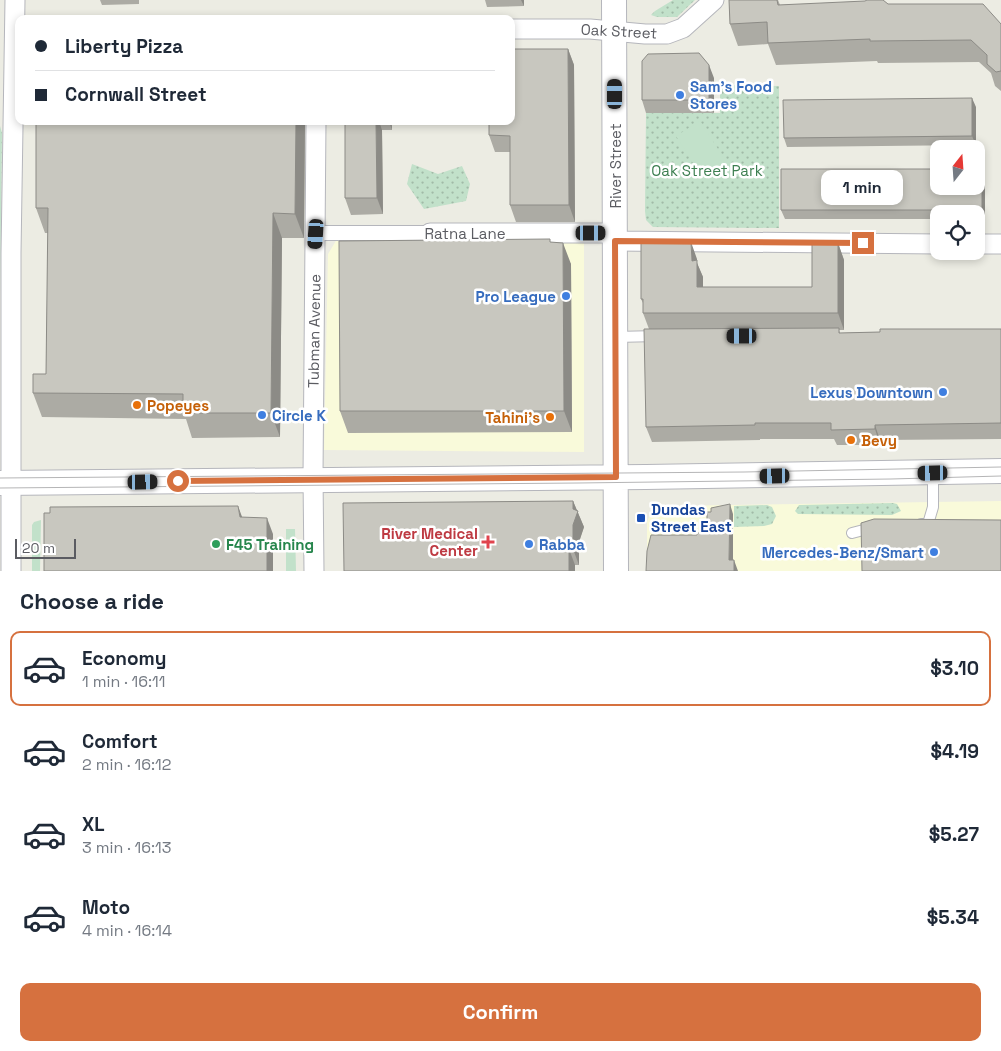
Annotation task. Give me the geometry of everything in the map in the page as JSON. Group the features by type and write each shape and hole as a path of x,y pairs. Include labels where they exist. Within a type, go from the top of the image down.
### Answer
{"street":[{"path":"11,571 5,483 11,253 11,29 15,0"},
{"name":"River Street","path":"614,0 616,571"},
{"name":"Oak Street","path":"515,29 590,29 645,34 674,32 683,28 714,0"},
{"name":"Tubman Avenue","path":"314,571 316,125"},
{"name":"Ratna Lane","path":"316,234 430,233 930,244"},
{"path":"985,244 1001,244"},
{"path":"5,483 1001,471"}],"lane":[{"path":"616,337 672,336"},
{"path":"909,525 928,524 933,506 933,473"},
{"path":"852,533 879,525 889,525"}],"shaded area":[{"path":"584,238 584,452 324,450 328,254 337,239"},
{"path":"1001,501 1001,571 647,571 647,522 650,515 666,506"}],"green space":[{"path":"673,0 695,0 677,17 657,17 651,15 655,11"},
{"name":"Oak Street Park","path":"720,85 779,86 779,228 653,227 646,220 645,211 646,113 720,113"},
{"path":"700,121 727,163 703,179 676,136"},
{"path":"0,126 2,133 0,297"},
{"path":"412,164 438,174 462,166 470,184 466,201 424,209 407,184"},
{"path":"897,504 901,511 892,515 798,514 795,511 799,505"},
{"path":"767,505 772,507 776,516 772,524 734,527 734,506"},
{"path":"41,520 40,571 32,571 32,525 34,522"},
{"path":"286,529 295,529 296,571 286,571"}],"building":[{"path":"729,0 777,0 778,5 867,0 883,0 888,4 983,4 1001,24 1001,71 996,72 987,64 987,55 971,40 870,41 870,39 768,43 767,22 730,24"},
{"path":"515,49 568,49 569,205 510,205 510,136 489,135 489,125 515,125"},
{"name":"Sam's Food Stores","path":"699,53 709,65 709,100 642,100 642,61 648,54"},
{"path":"972,98 972,136 784,138 783,100"},
{"path":"36,125 296,125 295,214 273,213 271,413 183,413 183,394 33,393 33,374 46,374 48,208 36,208"},
{"path":"345,125 376,125 377,198 345,198"},
{"path":"781,169 930,169 930,195 982,195 982,205 930,205 930,210 781,210"},
{"path":"550,239 550,242 563,243 564,411 340,411 339,241"},
{"path":"641,242 691,242 692,261 697,260 697,287 812,287 812,244 838,243 838,313 643,313 643,299 641,299"},
{"path":"839,328 839,333 880,332 880,329 1001,329 1001,423 875,425 875,429 831,430 831,423 755,423 755,425 646,427 644,329"},
{"path":"573,501 573,509 578,511 573,525 573,549 569,549 569,571 344,571 343,503"},
{"path":"730,504 729,560 734,560 734,571 646,571 647,551 651,535 697,535 697,533 707,532 707,512 711,512 711,508"},
{"path":"238,506 240,517 267,518 267,571 44,571 44,513 50,513 50,507"},
{"name":"Mercedes-Benz/Smart","path":"874,519 1001,520 1001,571 862,571 861,523"}],"tram line":[{"path":"0,478 744,472 1001,467"},
{"path":"0,488 578,483 1001,476"}],"place":[{"name":"Sam's Food Stores","path":"680,95"},
{"name":"Pro League","path":"566,296"},
{"name":"Lexus Downtown","path":"943,392"},
{"name":"Popeyes","path":"137,405"},
{"name":"Circle K","path":"262,415"},
{"name":"Tahini's","path":"550,417"},
{"name":"Bevy","path":"851,440"},
{"name":"Dundas Street East","path":"641,518"},
{"name":"River Medical Center","path":"488,542"},
{"name":"F45 Training","path":"216,544"},
{"name":"Rabba","path":"529,544"},
{"name":"Mercedes-Benz/Smart","path":"934,552"}],"route":[{"path":"178,481 616,477 615,241 863,243"}]}
